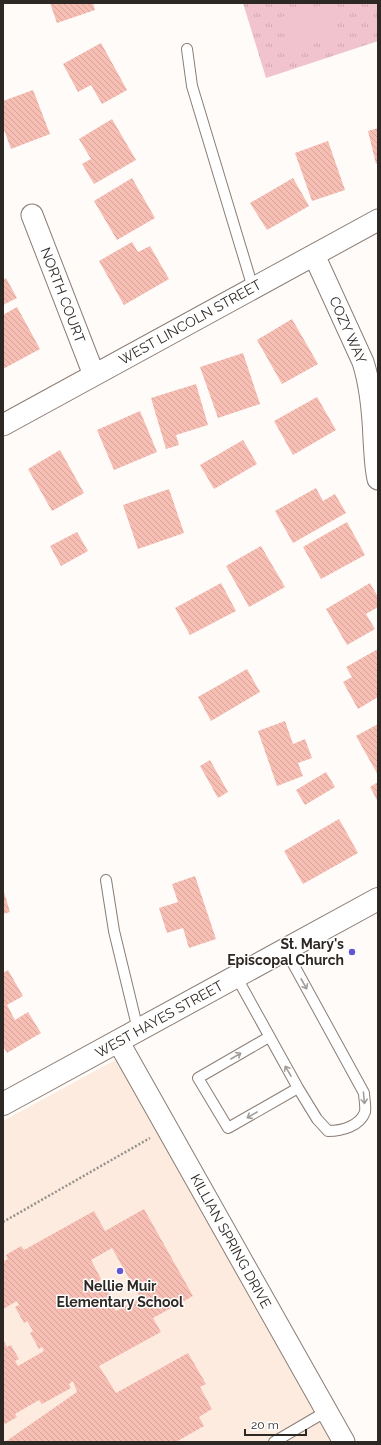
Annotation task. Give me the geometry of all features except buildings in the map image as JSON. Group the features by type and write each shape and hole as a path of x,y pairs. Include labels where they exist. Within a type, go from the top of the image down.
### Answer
{"street":[{"name":"NORTH COURT","path":"32,215 94,375"},
{"name":"WEST LINCOLN STREET","path":"3,425 378,220"},
{"name":"COZY WAY","path":"314,255 363,362 370,389 376,440 375,465 378,479"},
{"name":"WEST HAYES STREET","path":"3,1104 378,899"},
{"name":"KILLIAN SPRING DRIVE","path":"118,1041 344,1442"}],"lane":[{"path":"187,49 192,86 253,288"},
{"path":"106,880 114,930 138,1030"},
{"path":"236,976 269,1037 317,1119 328,1131 340,1131 358,1122 365,1111 364,1093 285,949"},
{"path":"269,1037 198,1078 228,1128 298,1088"},
{"path":"274,1442 327,1411"}],"path":[{"path":"3,1222 167,1128"}],"shaded area":[{"name":"Nellie Muir Elementary School","path":"117,1059 332,1442 3,1442 3,1121"}],"green space":[{"path":"243,3 378,3 378,41 266,78"},
{"path":"329,3 339,35 291,50 281,17"}],"place":[{"name":"St. Mary's Episcopal Church","path":"352,952"},
{"name":"Nellie Muir Elementary School","path":"120,1271"}]}
